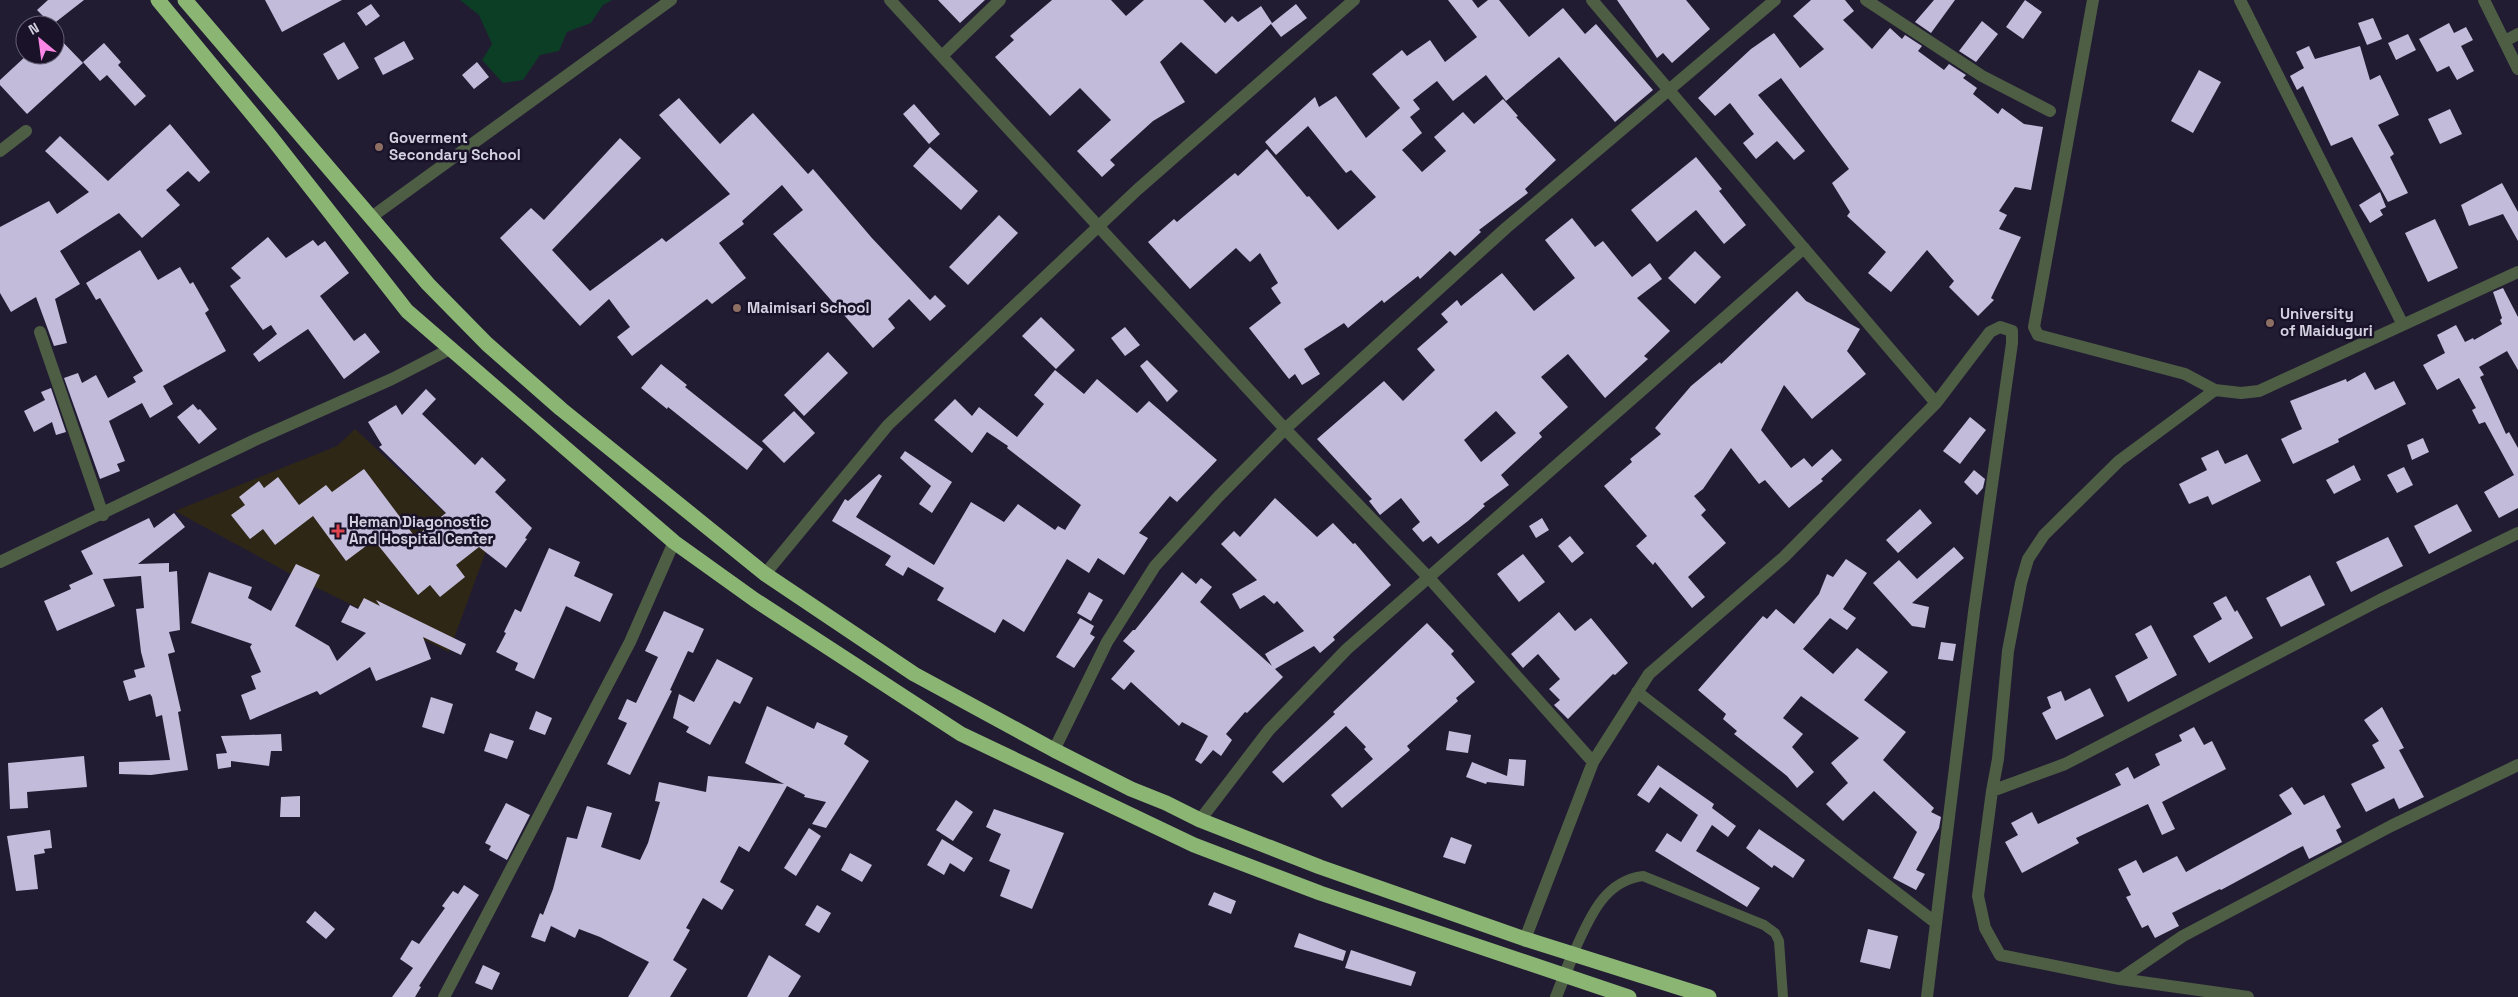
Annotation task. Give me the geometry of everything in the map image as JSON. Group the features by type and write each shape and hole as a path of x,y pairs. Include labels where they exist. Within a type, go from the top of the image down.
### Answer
{"highway":[{"path":"158,0 313,190 407,311 674,542 755,600 961,734 1194,845 1320,893 1629,997"},
{"path":"185,0 370,218 428,284 486,344 561,409 765,574 914,674 1054,750 1131,789 1166,803 1200,820 1525,939 1709,997"},
{"path":"313,190 334,175"},
{"path":"1260,870 1270,847"}],"street":[{"path":"370,218 671,0"},
{"path":"890,0 1285,429 1430,579 1593,762"},
{"path":"942,56 1000,0"},
{"path":"765,574 888,425 1099,226 1354,0"},
{"path":"1592,0 1671,90 1936,403"},
{"path":"1054,750 1107,642 1155,566 1285,429 1506,228 1775,0"},
{"path":"1866,0 1982,76 2050,111"},
{"path":"2092,0 2034,327 2038,335 2185,374 2215,390 2241,393 2260,391 2518,272"},
{"path":"2240,0 2403,325"},
{"path":"2484,0 2518,69"},
{"path":"2505,41 2518,34"},
{"path":"0,151 26,131"},
{"path":"1200,820 1269,730 1347,649 1430,579 1804,248"},
{"path":"1525,939 1593,762 1649,674 1784,557 1936,403 1990,332 2000,327 2012,331 1974,612 1927,997"},
{"path":"40,332 103,515"},
{"path":"0,562 103,515 258,439 392,379 452,348"},
{"path":"2215,390 2119,461 2044,535 2028,559 2021,583 2008,651 1998,759 1978,896 1985,928 2000,955 2120,979 2248,997"},
{"path":"1992,791 2065,764 2380,600 2518,532"},
{"path":"444,997 630,642 674,542"},
{"path":"1637,692 1936,923"},
{"path":"2120,979 2183,936 2391,826 2518,765"},
{"path":"1556,997 1573,954"}],"lane":[{"path":"1573,954 1596,905 1610,891 1632,878 1643,876 1764,925 1775,933 1779,941 1783,997"}],"shaded area":[{"name":"Heman Diagonostic And Hospital Center","path":"355,429 486,551 449,652 311,585 175,511 337,446"}],"green space":[{"path":"460,0 612,0 603,5 591,23 567,32 559,51 540,55 523,80 503,83 482,60 492,44 479,15"}],"building":[{"path":"48,0 84,0 65,15 42,15 37,10"},
{"path":"265,0 342,0 282,32"},
{"path":"938,0 985,0 960,23"},
{"path":"1052,0 1111,0 1126,16 1144,0 1203,0 1225,23 1232,16 1238,22 1261,6 1272,23 1216,74 1181,42 1160,62 1185,102 1153,121 1110,160 1115,165 1102,177 1077,151 1111,120 1080,88 1050,116 995,57 1014,40 1010,36"},
{"path":"1448,0 1472,0 1478,8 1488,0 1499,0 1529,37 1563,8 1585,34 1596,24 1653,90 1615,122 1559,57 1506,101 1486,75 1453,101 1437,81 1413,100 1420,109 1410,117 1422,133 1402,150 1422,172 1446,151 1434,137 1463,112 1474,124 1503,99 1518,116 1516,117 1556,160 1525,189 1528,193 1479,230 1481,232 1455,256 1450,251 1420,279 1418,276 1384,303 1382,300 1348,328 1344,323 1304,349 1320,374 1302,385 1295,374 1289,379 1249,328 1281,303 1271,288 1278,283 1260,253 1250,262 1236,248 1190,289 1148,242 1174,219 1177,222 1235,173 1238,176 1267,149 1307,197 1309,196 1338,230 1376,197 1351,170 1346,173 1308,126 1276,155 1265,142 1315,97 1319,107 1336,96 1366,138 1400,108 1372,74 1402,50 1407,56 1430,40 1445,62 1477,37"},
{"path":"1617,0 1686,0 1710,29 1672,63 1663,53 1657,58"},
{"path":"1811,0 1845,0 1854,11 1843,20 1872,49 1890,28 1902,39 1905,35 1922,46 1918,51 1944,70 1949,64 1966,75 1963,78 1977,88 1973,94 1998,114 2002,108 2024,124 2043,127 2031,190 2015,187 1999,211 2007,215 1999,229 2021,237 1991,298 1994,300 1978,316 1949,287 1954,281 1927,250 1891,292 1868,273 1886,252 1847,216 1850,212 1832,183 1849,169 1781,78 1758,95 1805,151 1794,160 1777,141 1756,159 1743,143 1754,134 1730,103 1715,116 1698,98 1751,49 1774,33 1800,68 1824,49 1793,16"},
{"path":"1934,0 1955,0 1931,33 1915,22"},
{"path":"2025,0 2042,12 2023,39 2006,27"},
{"path":"371,4 380,16 366,26 357,13"},
{"path":"1296,4 1307,18 1281,37 1271,24"},
{"path":"2373,18 2382,39 2367,45 2358,23"},
{"path":"1982,21 1998,34 1976,62 1959,51"},
{"path":"2449,23 2454,33 2466,27 2473,40 2461,46 2474,71 2457,80 2449,66 2437,72 2419,39"},
{"path":"2408,34 2416,50 2396,60 2388,43"},
{"path":"404,41 414,59 383,75 374,58"},
{"path":"344,42 359,68 338,80 323,54"},
{"path":"104,43 121,62 118,65 146,96 135,106 107,75 100,81 83,62"},
{"path":"65,44 83,63 27,114 0,85 0,80 16,65 65,65"},
{"path":"2309,46 2315,59 2360,46 2370,80 2380,75 2399,115 2378,125 2394,154 2390,157 2408,193 2388,202 2352,137 2331,146 2303,86 2297,90 2290,76 2304,68 2296,52"},
{"path":"477,62 489,77 474,89 462,75"},
{"path":"2199,70 2221,82 2193,133 2171,121"},
{"path":"679,98 720,144 753,113 808,174 813,169 871,237 930,300 935,295 946,306 930,321 909,299 888,319 895,328 873,348 773,234 803,210 782,185 742,221 744,224 719,243 746,278 712,304 707,299 632,356 617,337 630,327 609,299 580,326 500,238 531,208 544,220 620,138 641,158 552,250 590,291 662,238 666,242 730,194 659,115"},
{"path":"914,104 940,134 929,144 903,114"},
{"path":"2450,109 2462,134 2440,144 2428,119"},
{"path":"170,124 210,172 199,182 188,171 166,190 180,205 142,238 119,213 60,251 80,284 55,299 67,343 54,346 36,297 11,312 0,293 0,227 49,201 57,214 89,192 45,151 60,136 108,181"},
{"path":"930,147 978,191 961,210 913,166"},
{"path":"1696,157 1722,189 1719,191 1746,225 1724,244 1696,210 1657,242 1631,210"},
{"path":"2502,183 2518,212 2518,241 2503,214 2469,226 2461,205"},
{"path":"2380,192 2386,207 2380,210 2383,215 2370,223 2359,205"},
{"path":"999,215 1018,233 968,285 949,267"},
{"path":"1572,218 1595,247 1603,241 1632,277 1650,263 1662,279 1637,298 1670,331 1644,356 1648,359 1605,398 1568,354 1541,377 1568,407 1539,433 1542,437 1501,475 1509,485 1483,504 1485,506 1438,544 1431,536 1423,542 1412,529 1420,522 1401,498 1380,515 1369,501 1372,499 1317,439 1384,381 1403,401 1435,370 1417,349 1448,322 1441,314 1457,300 1461,306 1502,273 1534,311 1575,278 1545,240","holes":["1496,411 1516,433 1481,462 1464,440"]},
{"path":"2435,219 2458,268 2428,282 2405,233"},
{"path":"268,237 286,258 313,240 318,246 325,241 349,273 320,296 354,341 365,333 380,352 344,379 308,329 259,362 253,354 277,334 271,325 263,330 230,286 241,278 231,268"},
{"path":"140,250 158,280 180,267 190,284 193,282 209,310 205,313 226,351 163,386 173,404 150,418 142,403 109,421 125,461 117,464 120,471 100,479 64,378 78,373 82,383 96,375 108,398 136,382 133,377 143,371 100,298 96,300 86,283"},
{"path":"1695,251 1721,277 1695,304 1668,278"},
{"path":"2503,288 2518,317 2518,370 2507,351 2479,367 2484,375 2480,377 2506,434 2509,432 2518,448 2518,508 2499,518 2484,492 2514,475 2485,422 2479,424 2472,410 2476,408 2459,378 2437,390 2423,365 2445,353 2437,335 2456,325 2465,342 2473,338 2474,340 2502,324 2500,320 2502,318 2493,292"},
{"path":"1797,291 1806,301 1860,329 1847,351 1866,374 1812,419 1784,385 1761,430 1791,468 1804,458 1812,467 1832,449 1842,460 1821,479 1823,481 1789,508 1765,480 1759,484 1731,448 1703,489 1694,496 1706,510 1701,515 1726,543 1688,577 1705,597 1692,608 1655,562 1653,565 1636,546 1647,536 1604,486 1632,462 1630,459 1661,434 1655,428 1691,386 1720,362 1721,364"},
{"path":"1041,317 1075,350 1056,369 1022,336"},
{"path":"1125,327 1140,345 1125,356 1111,338"},
{"path":"828,352 848,373 804,416 784,395"},
{"path":"1147,360 1178,391 1167,402 1140,366"},
{"path":"661,364 687,385 685,387 763,449 747,470 641,388"},
{"path":"1055,370 1084,394 1097,379 1137,413 1149,401 1217,460 1177,502 1170,496 1139,533 1148,538 1124,575 1098,558 1089,573 1067,559 1024,632 1003,619 995,633 937,600 944,588 908,567 903,576 885,565 891,556 832,521 845,499 848,501 879,474 882,476 856,517 934,565 971,502 1004,522 1018,504 1055,530 1058,526 1065,530 1081,505 1007,448 1008,446 987,432 972,453 934,420 955,399 972,416 979,407 1017,437 1044,404 1034,395"},
{"path":"2365,372 2375,390 2394,381 2406,404 2338,439 2339,442 2293,464 2281,439 2302,429 2290,401 2346,379 2347,382"},
{"path":"51,388 66,432 56,435 52,422 34,432 24,411 45,400 41,392"},
{"path":"426,389 436,399 422,414 475,465 482,457 506,480 495,492 532,528 525,538 527,539 506,568 479,547 456,565 465,577 440,597 430,585 418,595 374,540 346,561 313,516 275,545 263,529 250,539 231,515 245,505 239,497 259,481 264,488 278,477 299,505 326,485 332,492 364,469 415,537 446,513 379,447 382,445 368,422 396,405 402,415"},
{"path":"193,404 198,410 200,409 217,429 199,444 177,417"},
{"path":"794,411 815,433 784,463 762,441"},
{"path":"1970,417 1986,430 1960,464 1943,451"},
{"path":"2423,438 2429,452 2412,460 2407,445"},
{"path":"2218,450 2225,464 2247,454 2261,481 2212,505 2208,496 2189,504 2179,484 2207,470 2201,458"},
{"path":"905,451 952,482 932,513 919,504 931,486 900,458"},
{"path":"2354,465 2361,480 2334,494 2326,480"},
{"path":"2404,467 2413,485 2397,493 2387,475"},
{"path":"1974,470 1985,479 1983,488 1977,495 1964,482"},
{"path":"1275,498 1317,537 1333,523 1353,544 1355,543 1391,585 1333,637 1335,640 1320,653 1314,646 1275,669 1283,677 1247,713 1245,712 1226,734 1232,740 1221,756 1213,750 1201,764 1195,760 1208,736 1182,722 1179,726 1131,682 1124,690 1111,679 1135,651 1123,641 1135,630 1182,572 1196,584 1201,578 1212,587 1200,602 1272,666 1265,654 1304,631 1277,601 1274,604 1264,595 1240,609 1232,594 1257,580 1221,544 1234,531 1240,537"},
{"path":"2457,504 2472,531 2429,554 2414,526"},
{"path":"1920,509 1932,523 1898,553 1886,540"},
{"path":"174,513 185,527 138,564 169,563 169,572 177,571 180,630 169,632 175,652 168,654 181,711 178,712 188,770 151,775 119,774 119,762 170,760 162,715 156,717 152,697 150,694 129,701 123,681 136,677 134,670 145,667 141,652 136,609 144,608 141,576 103,579 115,606 57,631 44,601 71,589 69,585 93,574 81,551 149,518 154,528"},
{"path":"1542,518 1549,530 1536,538 1529,526"},
{"path":"1570,536 1584,553 1572,563 1558,546"},
{"path":"2388,537 2403,566 2351,592 2336,562"},
{"path":"1954,547 1964,558 1912,603 1929,607 1925,628 1912,626 1873,583 1899,560 1917,579"},
{"path":"549,548 580,562 574,576 613,594 600,622 566,606 534,679 515,670 518,663 496,652 515,609 521,612"},
{"path":"1523,554 1545,582 1519,602 1497,574"},
{"path":"1846,559 1867,573 1843,609 1856,618 1847,630 1830,618 1803,649 1833,674 1857,648 1888,672 1864,700 1906,732 1883,760 1934,808 1931,812 1941,817 1939,828 1916,870 1925,874 1916,890 1893,878 1917,832 1874,791 1843,821 1826,804 1848,783 1831,763 1859,738 1801,696 1783,718 1803,734 1792,747 1814,772 1797,788 1787,776 1734,734 1737,731 1723,719 1726,714 1698,690 1763,616 1767,619 1776,609 1794,624 1819,594 1827,574 1833,577"},
{"path":"296,564 320,575 295,626 329,646 337,661 366,633 341,622 350,605 358,609 364,598 380,606 376,600 466,644 461,655 423,637 431,659 376,681 370,667 320,695 317,691 250,720 241,695 256,689 251,676 261,672 250,647 252,644 191,623 209,572 252,587 248,598 271,611"},
{"path":"2310,575 2325,605 2281,627 2266,598"},
{"path":"1089,592 1103,600 1091,621 1077,613"},
{"path":"2226,596 2235,612 2237,610 2253,638 2209,663 2193,636 2222,619 2213,603"},
{"path":"664,611 704,629 693,653 688,651 670,690 672,691 630,775 607,764 627,723 618,719 627,699 636,703 658,657 645,651"},
{"path":"1559,612 1575,631 1591,618 1628,663 1615,675 1613,674 1568,719 1554,705 1560,700 1549,689 1560,679 1538,654 1523,668 1511,654"},
{"path":"1080,618 1094,626 1090,634 1095,637 1074,668 1056,657"},
{"path":"1427,623 1454,651 1451,654 1475,682 1456,698 1458,701 1407,746 1410,750 1342,808 1331,795 1373,759 1364,749 1366,747 1346,726 1283,783 1272,772 1335,714 1333,712"},
{"path":"2151,625 2177,675 2128,702 2115,676 2148,658 2135,634"},
{"path":"1941,642 1956,644 1953,661 1938,659"},
{"path":"717,659 753,678 740,704 734,701 710,745 686,732 689,727 673,718 679,694 694,702"},
{"path":"2090,688 2104,716 2056,740 2042,713 2051,708 2047,697 2061,691 2065,701"},
{"path":"431,697 453,704 444,734 422,727"},
{"path":"767,706 814,729 817,722 848,736 844,744 869,761 826,828 812,824 826,802 804,797 805,795 787,786 749,852 739,846 720,882 734,890 722,910 703,898 686,928 690,930 673,960 687,969 670,997 628,997 649,962 600,937 579,929 575,938 551,926 545,942 531,937 540,913 543,915 553,889 567,837 577,839 587,806 612,813 601,847 640,860 648,843 660,802 655,801 659,782 706,792 708,776 784,784 745,763"},
{"path":"2382,707 2404,748 2399,750 2424,797 2399,809 2394,798 2366,812 2351,784 2385,768 2372,745 2379,741 2364,720"},
{"path":"536,711 552,718 545,735 529,729"},
{"path":"2194,727 2204,745 2212,741 2226,769 2162,802 2175,829 2162,835 2148,804 2076,838 2079,843 2022,873 2005,842 2018,835 2011,823 2032,812 2038,824 2121,785 2115,774 2128,767 2134,779 2160,765 2155,754 2182,741 2179,735"},
{"path":"1449,731 1471,735 1468,753 1446,750"},
{"path":"490,733 514,741 507,759 484,751"},
{"path":"281,734 282,751 271,751 269,766 231,761 231,767 218,769 216,754 227,753 221,736"},
{"path":"84,756 87,787 27,792 28,808 10,809 8,763"},
{"path":"1509,759 1526,760 1524,786 1487,782 1486,784 1466,777 1472,762 1507,776"},
{"path":"1658,765 1714,804 1712,808 1736,826 1728,837 1712,825 1696,851 1760,888 1747,907 1655,851 1667,833 1681,842 1698,815 1660,787 1649,803 1637,795"},
{"path":"2292,787 2304,805 2324,795 2341,827 2336,830 2342,842 2309,859 2303,846 2221,890 2172,913 2179,926 2155,938 2148,925 2142,928 2126,897 2131,895 2118,869 2136,860 2143,873 2177,856 2186,872 2292,814 2279,795"},
{"path":"300,796 300,817 280,817 281,797"},
{"path":"956,800 973,812 953,841 936,830"},
{"path":"506,803 530,815 507,860 489,850 491,846 485,843"},
{"path":"994,809 1064,833 1032,909 1000,896 1010,870 989,861 1001,834 986,827"},
{"path":"809,828 821,836 796,876 784,868"},
{"path":"1759,829 1805,860 1793,878 1774,865 1772,868 1746,848"},
{"path":"50,830 52,848 44,849 45,853 34,855 38,889 16,891 7,836"},
{"path":"1451,837 1472,845 1465,864 1443,857"},
{"path":"942,839 973,858 964,872 950,863 944,875 927,865"},
{"path":"850,853 872,865 862,882 841,870"},
{"path":"464,885 479,895 419,986 421,987 415,997 392,997 413,968 400,959 412,940 419,944 445,908 442,906 453,891 458,894"},
{"path":"1214,892 1236,901 1231,914 1208,905"},
{"path":"817,905 831,913 819,933 805,925"},
{"path":"315,911 335,929 326,939 306,922"},
{"path":"1868,929 1898,936 1890,969 1860,962"},
{"path":"1299,933 1346,951 1343,961 1294,947"},
{"path":"1351,950 1416,972 1411,986 1345,968"},
{"path":"769,955 801,976 788,997 747,997"},
{"path":"483,965 500,973 492,990 475,983"}],"place":[{"name":"Goverment Secondary School","path":"379,147"},
{"name":"Maimisari School","path":"737,308"},
{"name":"University of Maiduguri","path":"2270,323"},
{"name":"Heman Diagonostic And Hospital Center","path":"338,531"}]}
